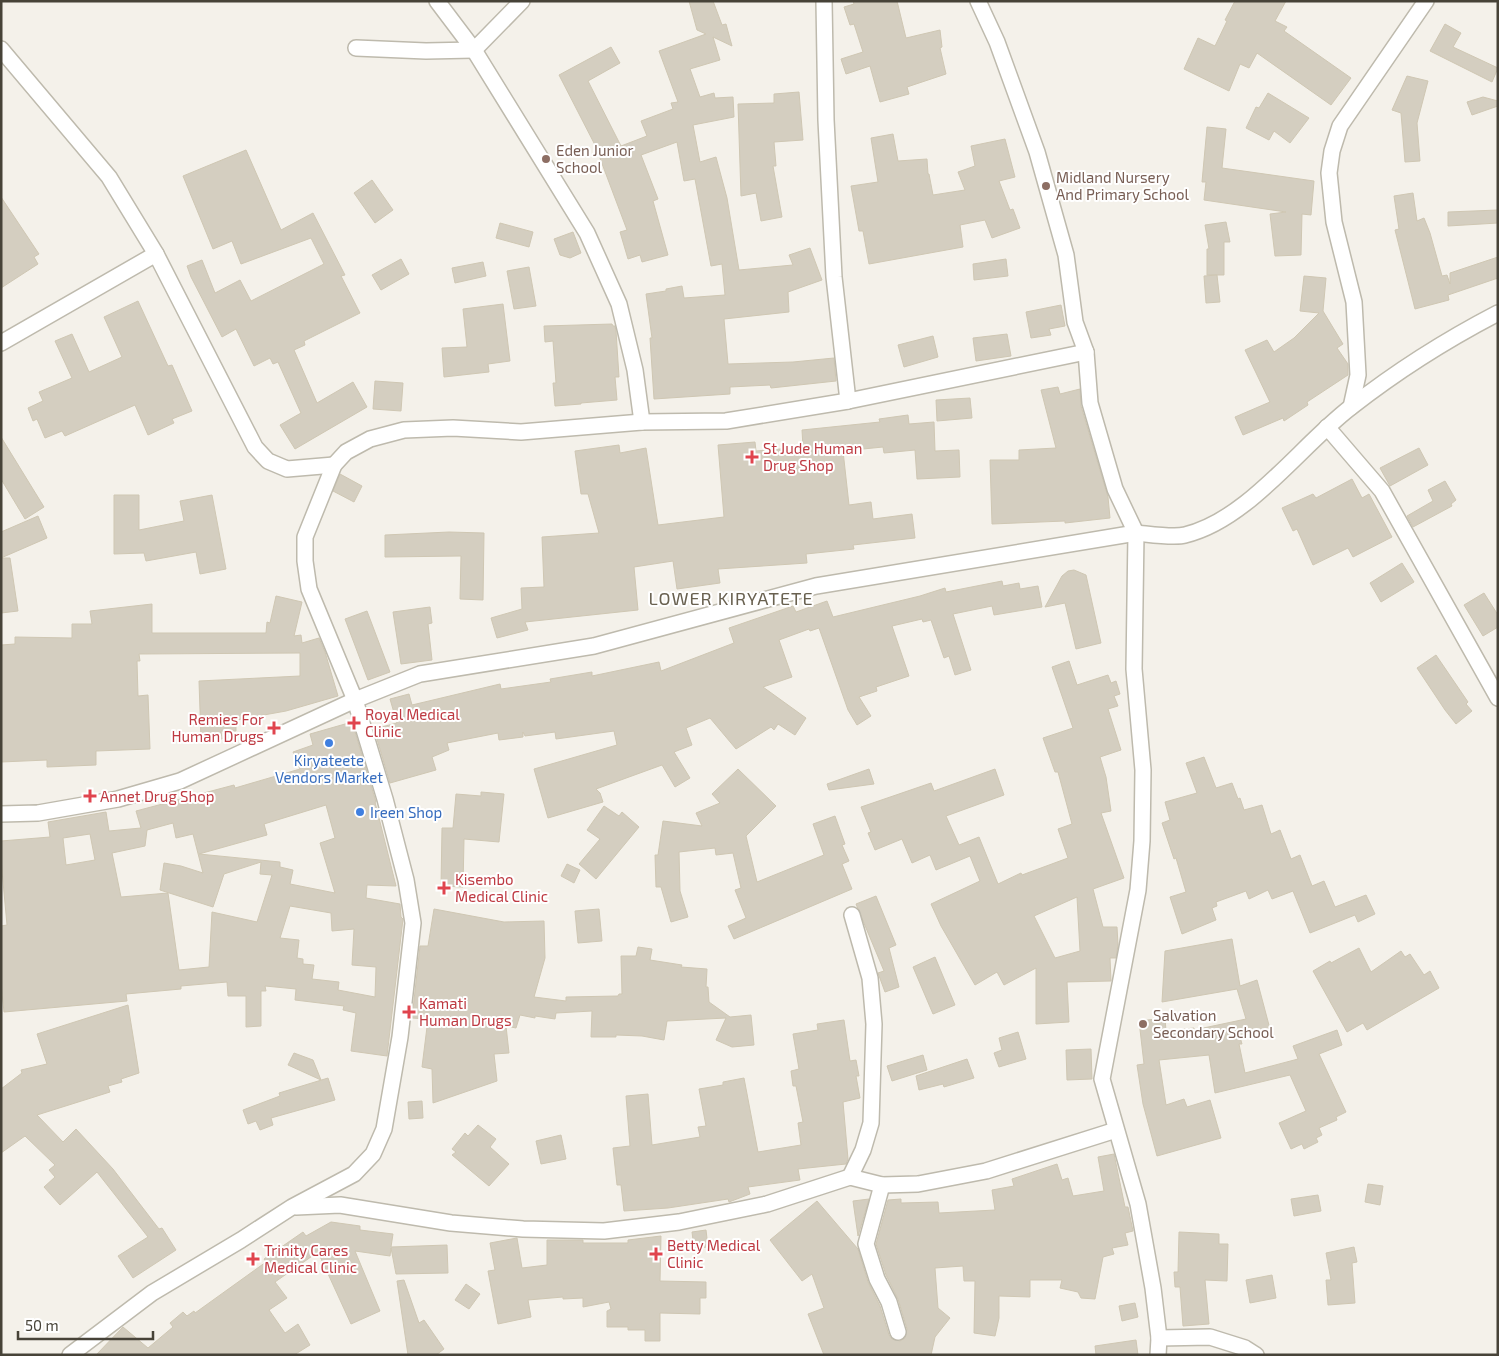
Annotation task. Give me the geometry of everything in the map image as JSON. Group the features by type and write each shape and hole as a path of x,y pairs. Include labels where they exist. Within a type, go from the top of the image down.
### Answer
{"street":[{"path":"437,1 474,50 587,233 619,304 635,370 642,422"},
{"path":"356,48 426,51 474,50 522,1"},
{"path":"824,1 826,120 834,277 848,401"},
{"path":"978,1 997,42 1037,152 1066,255 1075,322 1086,352 1090,403 1115,489 1136,533 1134,669 1143,770 1142,840 1138,890 1102,1079 1138,1204 1153,1288 1158,1355"},
{"path":"1351,407 1358,375 1354,302 1334,222 1329,173 1332,151 1340,126 1426,1"},
{"path":"1,49 109,177 156,254 255,447 268,460 287,469 334,465"},
{"path":"1,343 156,254"},
{"path":"1,814 38,813 118,799 180,781 354,700 420,674 594,646 816,586 1136,533 1184,536 1242,508 1327,427 1351,407 1453,336 1498,313"},
{"path":"70,1355 152,1293 292,1207 354,1174 374,1154 384,1129 400,1037 412,924 406,880 385,799 354,700 310,589 305,561 305,537 334,465 346,452 370,439 404,430 453,428 521,432 642,422 726,420 848,401 1086,352"},
{"path":"1327,427 1382,491 1498,698"},
{"path":"850,1177 863,1150 871,1123 874,1024 870,978 852,915"},
{"path":"292,1207 340,1206 451,1223 523,1229 604,1231 679,1222 767,1204 850,1177 882,1185 918,1184 986,1171 1116,1130"},
{"path":"882,1185 866,1244 877,1279 889,1302 898,1332"},
{"path":"1158,1338 1210,1336 1245,1348 1256,1355"}],"building":[{"path":"689,1 713,1 722,25 726,24 732,46 713,37 720,60 690,69 700,97 714,93 715,98 733,97 734,117 693,125 700,162 716,157 727,198 739,270 793,265 789,255 810,248 822,280 788,292 789,312 724,319 728,364 793,362 834,358 836,381 771,388 770,385 730,387 730,394 654,399 650,338 652,338 646,294 682,286 684,298 725,295 722,264 711,266 695,179 684,181 677,142 641,155 658,199 653,201 668,255 642,262 640,255 628,259 620,232 627,230 595,145 559,75 611,47 620,63 588,81 621,146 647,136 641,121 673,109 671,103 678,102 659,51 706,34 697,30"},
{"path":"853,1 897,1 906,38 940,30 942,47 940,48 946,74 907,87 909,94 880,102 870,66 846,74 841,59 863,52 854,24 850,25 844,7 854,4"},
{"path":"1235,1 1286,1 1275,21 1287,27 1284,31 1351,78 1331,105 1257,53 1249,68 1240,64 1229,91 1184,69 1198,38 1215,46"},
{"path":"1445,24 1461,33 1453,47 1498,68 1492,82 1430,51"},
{"path":"1407,76 1428,81 1417,123 1420,161 1405,162 1401,113 1392,110"},
{"path":"799,92 803,140 774,142 776,166 773,166 782,217 761,221 756,193 741,196 738,104 774,103 774,94"},
{"path":"1268,93 1309,118 1290,143 1274,131 1269,140 1246,128 1256,107 1259,108"},
{"path":"1483,97 1498,101 1498,106 1472,115 1467,102"},
{"path":"1207,127 1226,129 1222,168 1314,181 1311,215 1302,214 1301,255 1275,256 1270,214 1286,212 1204,200 1206,182 1202,182"},
{"path":"893,134 898,161 927,159 933,195 965,190 958,172 975,166 971,146 1005,139 1015,177 999,181 1010,210 1013,209 1020,228 992,238 985,220 960,225 963,247 869,264 863,231 859,231 851,186 878,182 871,138"},
{"path":"246,150 281,230 313,213 345,275 341,276 360,313 304,341 305,345 294,350 317,403 353,382 367,407 295,449 280,425 301,413 278,362 273,364 270,358 254,366 236,329 222,337 187,266 202,260 215,293 240,280 251,301 324,264 311,238 241,264 232,241 213,249 183,176"},
{"path":"372,180 393,210 375,223 354,193"},
{"path":"1413,193 1417,221 1424,218 1442,276 1447,275 1450,284 1450,273 1498,257 1498,278 1448,295 1449,300 1415,309 1395,230 1399,229 1394,196"},
{"path":"1,197 39,254 34,257 38,264 1,288"},
{"path":"1498,210 1498,223 1448,226 1448,212"},
{"path":"1226,222 1230,242 1224,242 1224,275 1207,275 1207,249 1209,249 1205,225"},
{"path":"500,223 533,232 529,247 496,238"},
{"path":"573,232 581,253 570,258 560,255 554,239"},
{"path":"401,259 409,274 381,290 372,275"},
{"path":"1006,259 1008,276 974,280 973,264"},
{"path":"483,262 486,276 455,283 452,268"},
{"path":"529,267 536,306 514,309 507,271"},
{"path":"1217,275 1220,302 1206,303 1204,276"},
{"path":"1304,276 1326,278 1323,311 1343,344 1337,348 1348,364 1348,375 1307,402 1308,405 1284,421 1283,418 1243,435 1235,417 1270,402 1245,350 1267,340 1274,352 1294,338 1319,313 1300,311"},
{"path":"138,301 168,366 172,365 192,411 172,419 174,423 148,435 135,405 65,436 62,431 45,438 37,419 33,421 28,408 43,401 39,392 72,378 55,341 72,334 89,372 122,357 104,317"},
{"path":"503,304 510,361 488,364 489,372 444,377 442,348 467,347 463,309"},
{"path":"1061,305 1065,326 1049,329 1051,335 1031,338 1026,312"},
{"path":"612,324 615,326 616,331 619,377 615,377 617,400 555,406 553,383 556,383 553,341 545,342 544,326"},
{"path":"1007,334 1011,356 976,361 973,338"},
{"path":"933,336 938,357 904,367 898,345"},
{"path":"375,381 403,383 401,411 373,409"},
{"path":"1058,387 1060,394 1080,389 1081,406 1108,497 1110,518 1065,523 1065,521 992,524 990,460 1019,460 1019,450 1056,448 1041,390"},
{"path":"970,398 972,418 937,421 936,400"},
{"path":"908,415 909,424 934,422 935,451 959,450 960,477 917,479 915,450 884,453 883,447 843,451 849,505 871,502 873,519 912,514 915,538 853,545 854,549 806,554 807,563 718,569 720,583 677,589 673,561 634,567 638,610 525,622 528,630 497,638 491,618 522,609 521,588 544,587 542,537 599,533 588,494 581,494 575,451 619,445 620,453 646,448 658,525 724,517 718,445 755,442 756,451 803,447 802,430 880,422 879,419"},
{"path":"1,437 44,507 25,519 1,479"},
{"path":"1419,448 1428,465 1390,486 1380,468"},
{"path":"340,474 362,486 354,502 333,491"},
{"path":"1352,479 1362,498 1369,494 1392,537 1353,557 1348,548 1313,565 1297,529 1293,531 1282,508 1313,494 1316,498"},
{"path":"1445,481 1456,500 1451,504 1452,506 1413,527 1407,516 1433,501 1428,490"},
{"path":"114,495 139,495 139,530 184,521 180,501 212,495 226,569 200,574 196,552 146,561 144,553 114,554"},
{"path":"38,516 47,538 1,558 1,532"},
{"path":"449,532 484,533 483,600 460,599 461,556 385,557 385,535"},
{"path":"1,558 10,558 18,611 1,613"},
{"path":"1402,563 1414,582 1381,602 1370,583"},
{"path":"1074,570 1086,575 1101,643 1076,649 1065,603 1045,607 1062,576 1068,571"},
{"path":"1002,581 1003,586 1019,583 1020,589 1038,586 1042,607 994,615 992,606 953,614 971,670 955,675 949,656 944,658 931,620 923,622 922,619 892,626 909,676 876,687 877,691 859,697 871,716 857,725 848,710 819,628 810,631 809,629 779,640 792,677 763,687 806,718 795,735 778,724 774,730 771,727 736,749 710,718 686,728 692,745 674,752 690,778 675,787 662,765 596,789 600,793 603,802 548,818 534,769 617,745 614,731 556,739 555,732 525,736 523,732 523,737 499,740 498,733 447,743 449,750 432,757 436,770 390,783 374,729 397,723 390,699 409,694 412,705 500,684 501,689 551,682 550,679 592,672 592,676 659,662 661,671 734,643 729,628 793,606 796,612 827,601 833,617 945,588 946,592"},
{"path":"1484,593 1498,615 1498,627 1483,636 1464,605"},
{"path":"276,596 302,602 294,636 301,635 302,643 319,638 338,696 286,711 236,720 236,731 221,731 222,739 201,740 199,681 300,676 300,653 139,654 140,661 137,661 138,696 148,695 150,749 96,751 96,765 47,767 47,760 1,762 1,645 15,644 15,637 72,638 72,624 92,624 90,611 152,604 152,633 266,633 267,622 270,623"},
{"path":"430,607 432,623 428,624 432,660 401,664 393,612"},
{"path":"367,611 390,672 368,680 345,619"},
{"path":"1436,655 1468,702 1466,704 1472,711 1456,724 1417,668"},
{"path":"1069,661 1077,685 1108,675 1111,683 1116,681 1120,694 1114,696 1118,706 1108,709 1121,750 1100,757 1106,777 1111,811 1101,813 1124,878 1093,889 1103,927 1117,927 1118,945 1116,958 1110,958 1111,981 1067,982 1069,1022 1036,1024 1036,968 1004,985 997,972 975,985 941,926 931,904 980,881 970,856 936,870 930,855 912,863 902,839 875,850 868,833 871,832 861,807 931,783 934,791 995,769 1004,795 946,816 959,845 979,837 998,884 1021,873 1022,875 1068,858 1058,829 1072,824 1058,772 1055,772 1043,738 1073,728 1052,667","holes":["1077,897 1080,951 1055,958 1034,916"]},
{"path":"352,722 376,802 396,886 367,885 366,898 400,904 401,917 403,919 387,1056 351,1051 356,1013 343,1010 344,1006 295,1000 296,989 265,986 266,991 261,991 261,1026 246,1027 246,996 228,996 227,982 181,986 181,989 126,994 127,1001 4,1012 1,984 1,926 7,925 1,841 50,837 48,822 106,812 109,831 141,828 136,811 234,785 235,788 300,769 293,752 313,745 310,734","holes":["326,805 335,838 320,843 335,893 290,884 293,870 280,867 280,862 199,854 267,835 264,824","173,823 176,838 193,834 203,873 164,863 160,890 213,907 224,874 261,862 260,874 272,875 257,922 212,912 209,967 179,970 168,893 121,897 112,853 145,846 147,830","90,834 95,860 66,865 63,838","290,906 331,913 332,931 354,929 352,965 376,967 375,997 338,990 339,982 312,979 314,965 303,964 303,959 297,958 299,940 280,938"]},
{"path":"1204,757 1216,788 1232,783 1244,810 1262,805 1271,834 1280,830 1291,859 1300,855 1312,886 1324,881 1335,907 1366,895 1375,914 1358,922 1355,915 1310,933 1293,891 1272,899 1268,890 1249,899 1246,891 1216,902 1217,906 1212,908 1216,920 1182,934 1170,897 1186,892 1176,858 1174,859 1162,823 1170,820 1165,802 1197,793 1186,763"},
{"path":"738,769 776,806 746,836 757,882 824,855 813,824 835,816 845,844 842,845 849,861 842,864 852,889 734,939 728,926 746,918 735,890 741,888 733,853 716,855 715,848 679,852 680,891 688,917 671,922 661,887 656,887 655,855 658,855 663,821 702,826 696,813 720,803 712,794"},
{"path":"869,769 874,784 829,790 827,784"},
{"path":"481,792 504,794 499,842 464,839 463,887 441,886 442,828 453,828 456,794 481,796"},
{"path":"604,806 619,816 622,812 639,827 596,879 579,864 600,839 587,830"},
{"path":"567,864 580,870 574,883 561,876"},
{"path":"876,896 896,945 889,948 899,987 885,992 878,973 884,971 856,904"},
{"path":"434,909 504,922 544,921 545,958 534,997 566,1001 566,997 618,996 622,994 621,956 636,956 638,947 652,949 650,960 682,965 681,967 707,969 706,987 708,987 709,1002 730,1017 751,1015 754,1045 732,1047 716,1040 726,1018 667,1021 664,1040 642,1036 616,1035 616,1037 591,1037 592,1011 556,1013 555,1019 520,1015 516,1028 506,1026 509,1053 494,1054 497,1081 433,1103 432,1069 422,1067 428,1019 412,1018 420,946 428,946"},
{"path":"599,909 602,941 578,943 575,911"},
{"path":"1232,939 1240,986 1257,980 1270,1029 1240,1037 1242,1044 1239,1044 1245,1073 1298,1059 1293,1046 1337,1030 1342,1045 1319,1054 1346,1112 1336,1117 1337,1120 1319,1128 1322,1135 1316,1138 1318,1142 1304,1149 1302,1144 1291,1149 1279,1123 1306,1111 1290,1075 1215,1093 1209,1055 1159,1060 1166,1105 1184,1099 1187,1107 1210,1100 1221,1138 1157,1156 1143,1104 1137,1065 1144,1064 1139,1021 1165,1018 1166,1031 1194,1028 1194,1030 1246,1019 1237,989 1162,1002 1165,951"},
{"path":"1359,948 1371,972 1401,951 1405,957 1410,954 1424,975 1430,971 1439,988 1367,1030 1363,1023 1347,1032 1313,971"},
{"path":"935,957 955,1005 933,1014 913,967"},
{"path":"128,1005 139,1073 121,1079 122,1082 108,1086 110,1092 37,1115 63,1142 76,1129 113,1169 159,1229 162,1228 176,1250 133,1278 118,1256 148,1237 97,1172 60,1205 44,1187 55,1177 49,1170 55,1165 25,1136 1,1153 1,1089 22,1073 21,1070 47,1064 37,1034"},
{"path":"844,1020 850,1061 856,1060 859,1076 856,1076 860,1098 843,1102 848,1159 846,1164 798,1169 800,1180 748,1187 750,1194 729,1202 728,1199 668,1208 624,1211 621,1185 617,1185 613,1148 630,1146 626,1096 648,1094 652,1145 700,1137 698,1127 706,1126 699,1089 723,1085 723,1082 744,1078 758,1152 801,1145 798,1123 803,1122 791,1071 799,1069 793,1034 818,1030 817,1024"},
{"path":"1018,1032 1026,1059 999,1067 994,1053 1002,1050 999,1038"},
{"path":"1091,1049 1092,1079 1067,1080 1066,1050"},
{"path":"294,1053 313,1060 321,1080 288,1065"},
{"path":"923,1055 927,1070 892,1081 887,1066"},
{"path":"967,1059 974,1078 944,1087 943,1084 919,1090 916,1076"},
{"path":"328,1078 335,1100 271,1118 273,1125 260,1130 256,1121 248,1124 243,1110 280,1096 279,1093"},
{"path":"422,1101 423,1118 409,1119 408,1102"},
{"path":"478,1125 496,1139 490,1147 509,1164 489,1186 452,1155 456,1152 452,1149 465,1133 468,1136"},
{"path":"561,1135 566,1159 541,1164 536,1141"},
{"path":"1114,1154 1125,1207 1128,1207 1133,1231 1125,1233 1128,1245 1112,1248 1114,1254 1103,1257 1095,1299 1081,1298 1078,1292 1060,1288 1062,1280 1030,1280 1030,1297 999,1296 999,1318 995,1336 974,1333 975,1281 964,1281 963,1266 935,1268 938,1308 950,1318 935,1337 931,1355 824,1355 808,1314 824,1308 812,1274 802,1281 770,1240 817,1201 858,1249 868,1282 880,1306 889,1335 892,1339 900,1341 905,1338 907,1329 898,1299 886,1275 876,1244 888,1200 901,1199 901,1203 938,1202 939,1213 995,1210 992,1190 1014,1186 1012,1179 1057,1164 1062,1180 1068,1178 1073,1196 1104,1191 1098,1157"},
{"path":"1368,1184 1383,1186 1380,1205 1365,1202"},
{"path":"1318,1195 1321,1211 1294,1216 1291,1199"},
{"path":"869,1199 858,1236 853,1201"},
{"path":"331,1222 360,1226 360,1230 393,1234 391,1247 447,1245 448,1273 396,1274 391,1248 390,1256 355,1251 380,1311 351,1324 318,1252 275,1282 287,1298 269,1310 285,1333 298,1324 310,1345 294,1355 96,1355 123,1327 148,1348 173,1327 170,1323 183,1312 187,1316 194,1311 195,1313 266,1262 264,1259 303,1232 306,1236"},
{"path":"706,1230 708,1247 694,1248 692,1232"},
{"path":"1179,1232 1219,1234 1219,1244 1228,1244 1227,1281 1205,1280 1209,1324 1183,1326 1180,1287 1175,1287 1174,1272 1178,1272"},
{"path":"661,1236 660,1281 706,1282 706,1298 700,1298 700,1314 660,1313 660,1341 645,1341 645,1330 628,1330 628,1327 607,1327 607,1311 611,1309 609,1302 583,1307 583,1298 563,1299 563,1297 528,1300 531,1317 498,1324 488,1271 495,1270 490,1243 517,1238 522,1268 547,1265 547,1240 583,1240 583,1243 628,1243 628,1240"},
{"path":"1354,1247 1357,1262 1352,1263 1355,1303 1328,1305 1326,1280 1331,1280 1326,1253"},
{"path":"1272,1275 1276,1298 1250,1303 1246,1280"},
{"path":"404,1280 419,1323 424,1320 444,1349 436,1355 408,1355 397,1281"},
{"path":"466,1284 480,1294 469,1309 455,1300"},
{"path":"1135,1303 1138,1317 1122,1321 1119,1306"},
{"path":"1136,1340 1138,1355 1096,1355 1095,1346"}],"place":[{"name":"Eden Junior School","path":"546,159"},
{"name":"Midland Nursery And Primary School","path":"1046,186"},
{"name":"St Jude Human Drug Shop","path":"752,457"},
{"name":"Royal Medical Clinic","path":"354,723"},
{"name":"Remies For Human Drugs","path":"274,728"},
{"name":"Kiryateete Vendors Market","path":"329,743"},
{"name":"Annet Drug Shop","path":"90,796"},
{"name":"Ireen Shop","path":"360,812"},
{"name":"Kisembo Medical Clinic","path":"444,888"},
{"name":"Kamati Human Drugs","path":"409,1012"},
{"name":"Salvation Secondary School","path":"1143,1024"},
{"name":"Betty Medical Clinic","path":"656,1254"},
{"name":"Trinity Cares Medical Clinic","path":"253,1259"}],"district":[{"name":"LOWER KIRYATETE","path":"731,598"}]}
